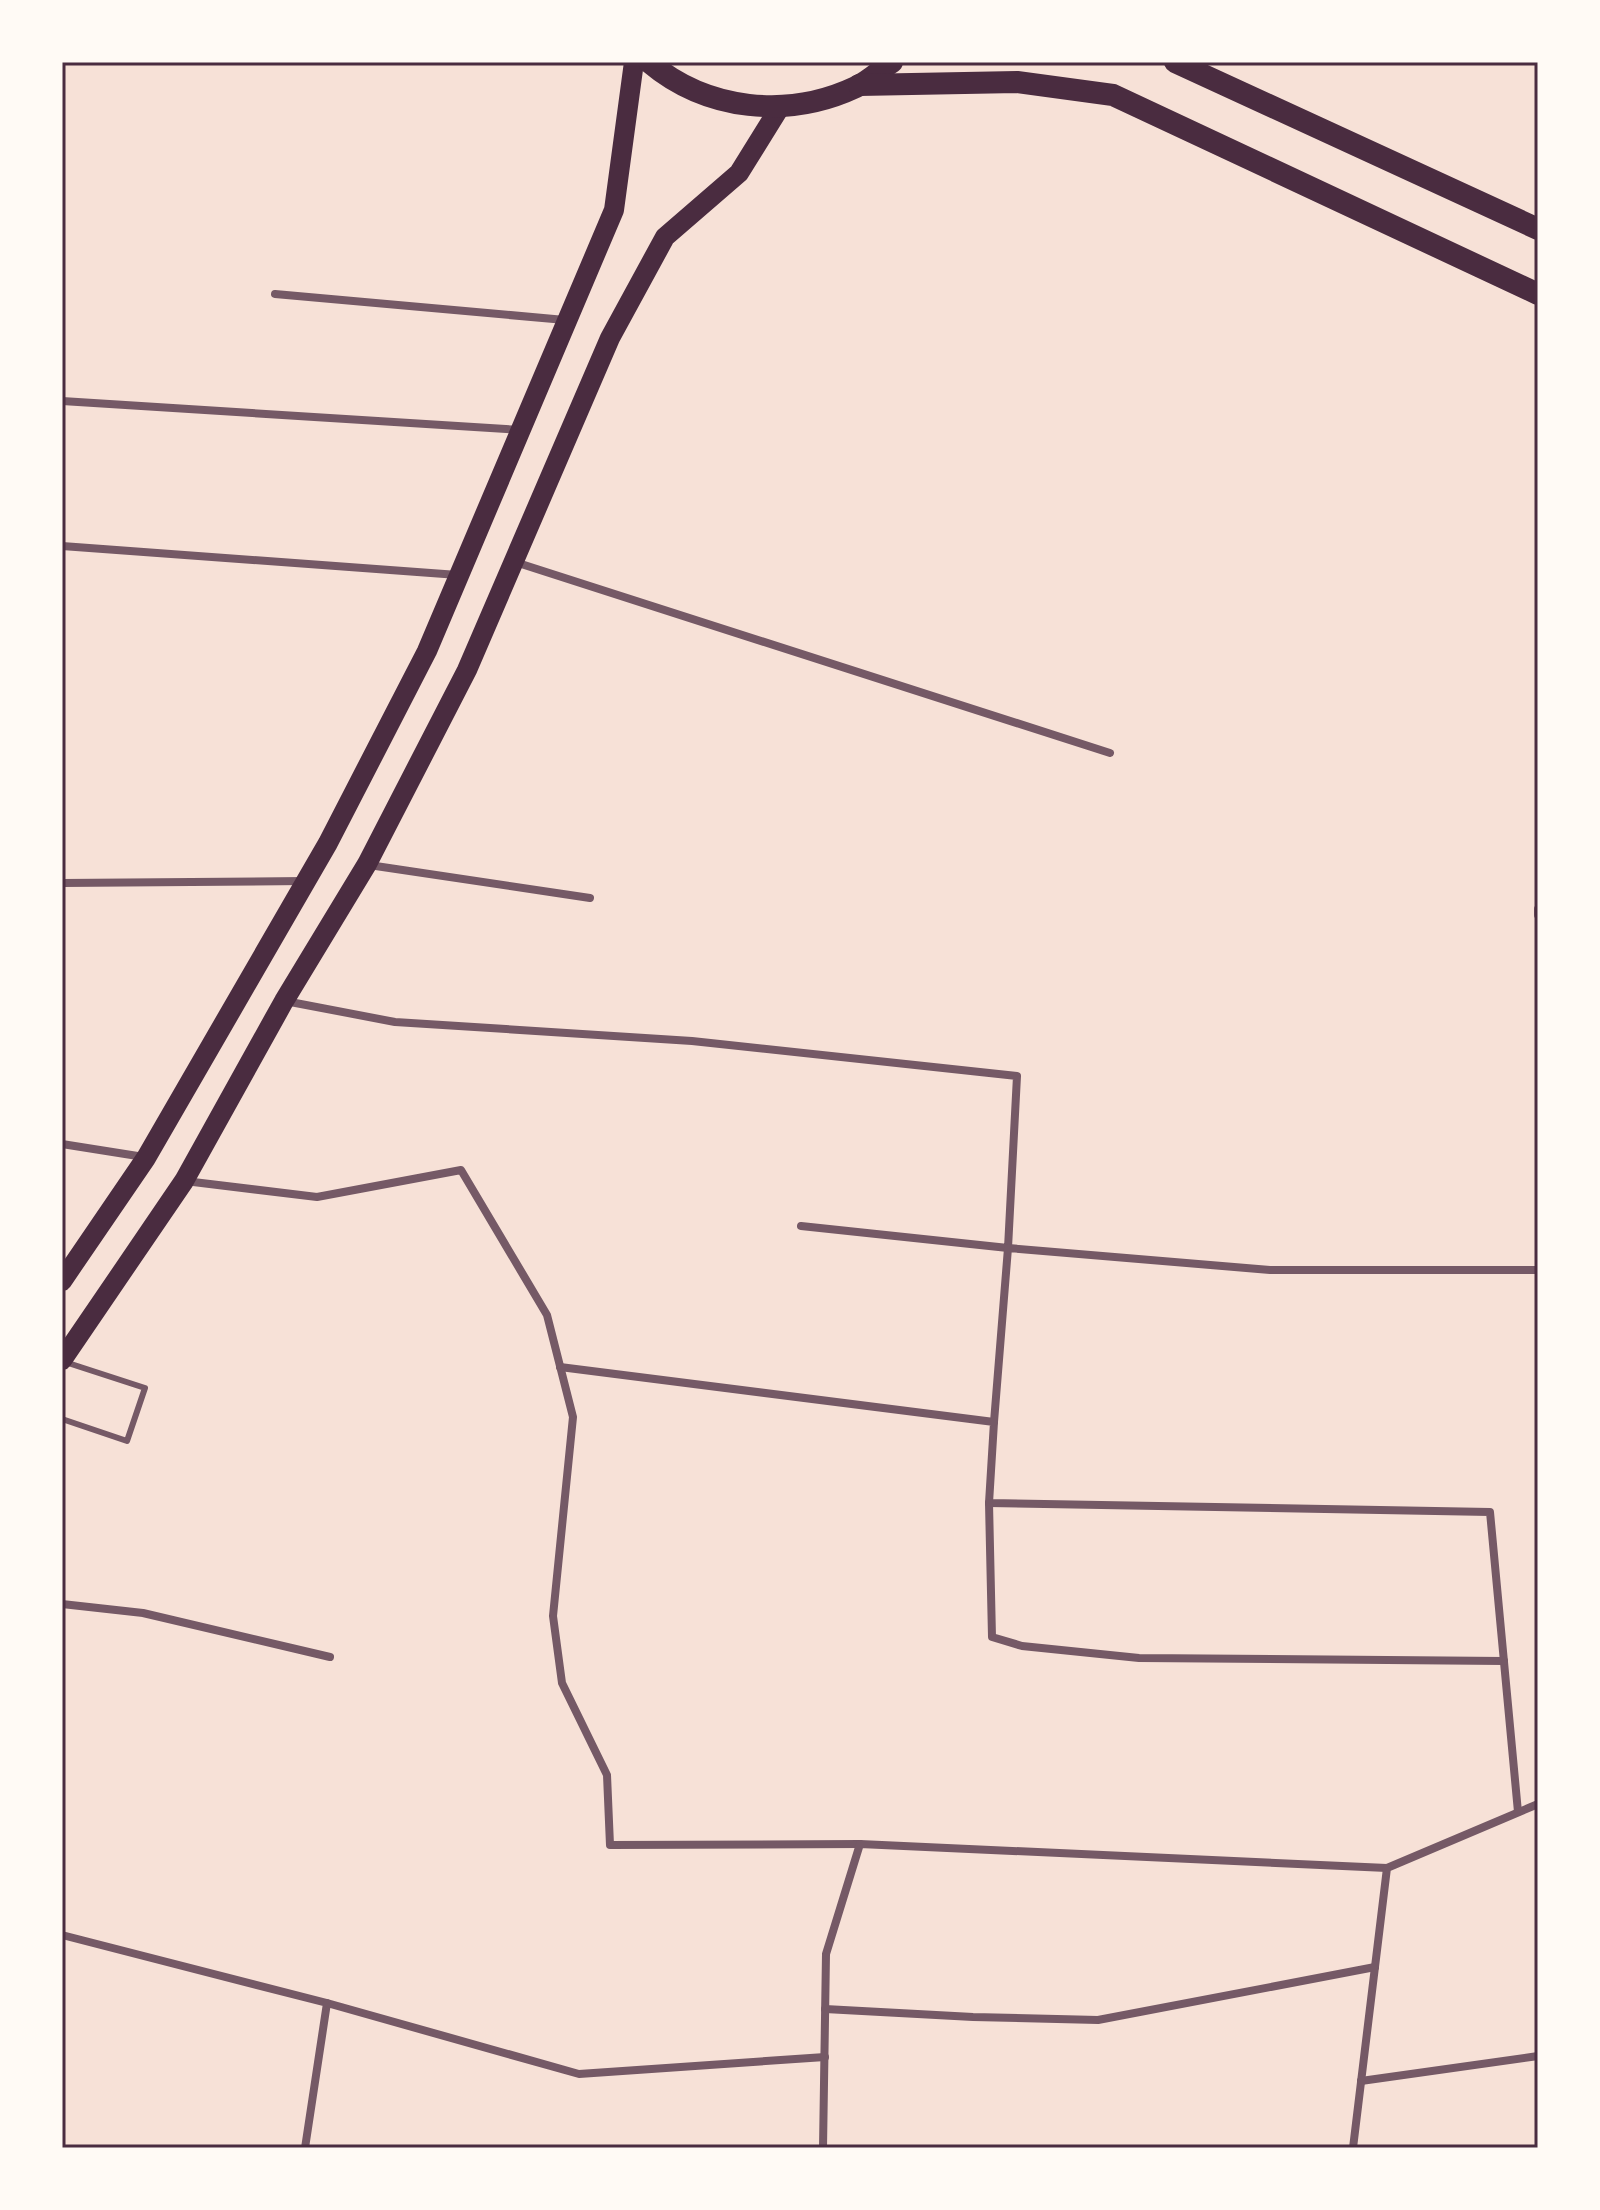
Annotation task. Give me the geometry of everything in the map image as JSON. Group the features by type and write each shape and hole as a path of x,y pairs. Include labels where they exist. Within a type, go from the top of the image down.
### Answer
{"highway":[{"path":"649,62 663,74 699,93 739,105 780,107 821,101 859,85 892,62"},
{"path":"1175,62 1538,229"},
{"path":"859,85 1017,82 1113,95 1538,294"}],"main road":[{"path":"62,1281 146,1158 328,843 427,651 614,210 634,62"},
{"path":"62,1360 184,1181 284,1001 367,864 467,670 610,338 665,237 739,173 780,107"}],"street":[{"path":"275,294 569,321"},
{"path":"62,401 520,430"},
{"path":"62,546 459,575"},
{"path":"514,562 1110,753"},
{"path":"367,864 590,898"},
{"path":"62,883 306,881"},
{"path":"1538,909 1538,915"},
{"path":"284,1001 395,1022 692,1041 1017,1076 989,1503 992,1637 1022,1646 1139,1658 1504,1661"},
{"path":"62,1144 146,1158"},
{"path":"184,1181 317,1197 461,1170 547,1315 573,1417 553,1616 562,1683 607,1775 610,1845 860,1844 1387,1868 1538,1804"},
{"path":"801,1226 1008,1248 1270,1270 1538,1270"},
{"path":"560,1367 994,1422"},
{"path":"989,1503 1490,1512 1518,1812"},
{"path":"62,1604 143,1613 330,1657"},
{"path":"823,2148 826,1954 860,1844"},
{"path":"1353,2148 1387,1868"},
{"path":"62,1935 327,2003 579,2074 825,2057"},
{"path":"825,2009 1098,2020 1375,1967"},
{"path":"305,2148 327,2003"},
{"path":"1361,2081 1538,2056"}],"lane":[{"path":"62,1360 145,1388 127,1441 62,1419"}]}
